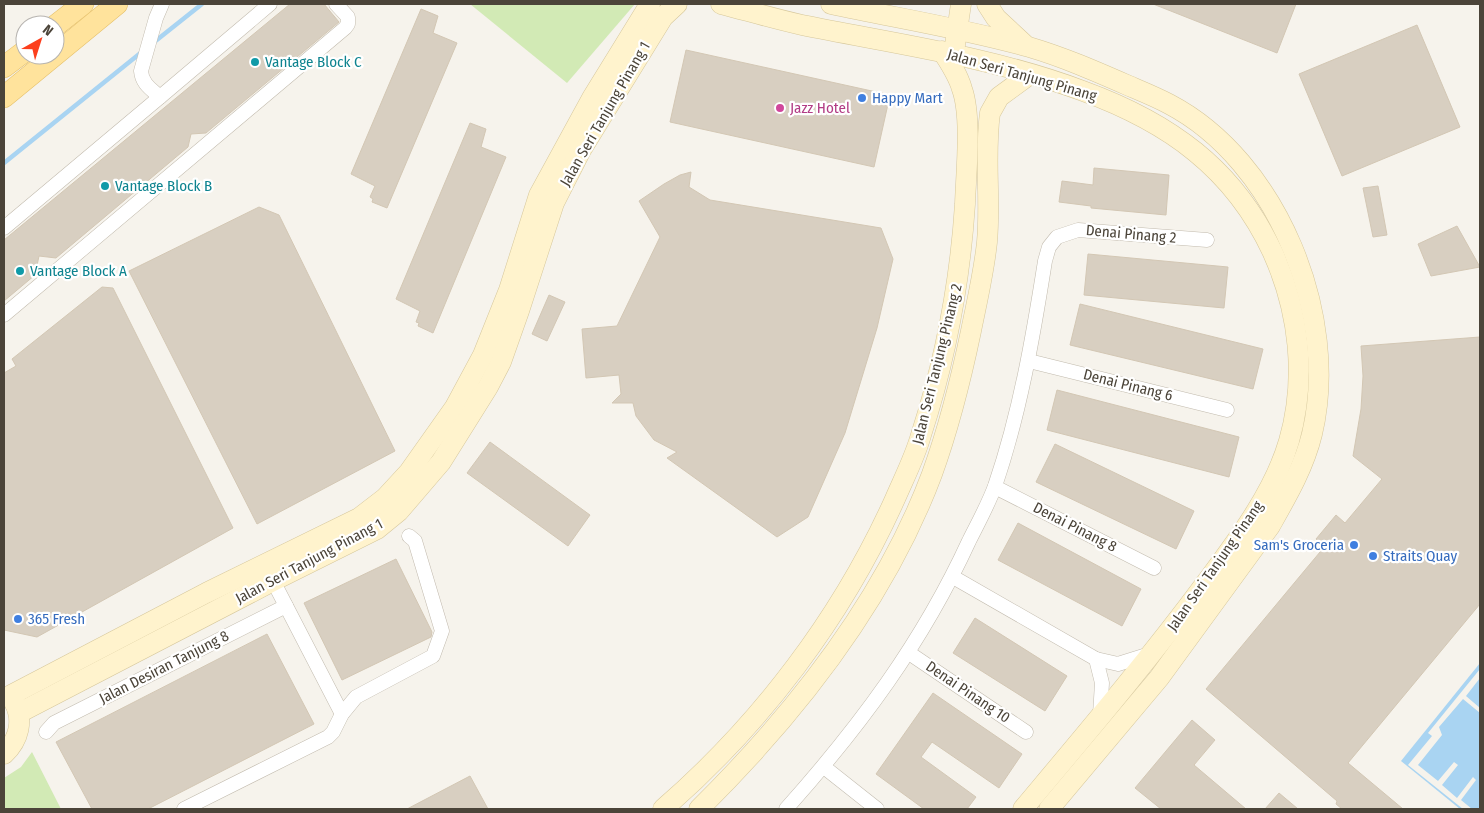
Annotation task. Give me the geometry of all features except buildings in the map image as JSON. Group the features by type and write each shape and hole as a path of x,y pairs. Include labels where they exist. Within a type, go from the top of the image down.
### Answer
{"main road":[{"path":"65,18 83,4"},
{"path":"4,97 117,4"},
{"path":"4,67 15,58"}],"street":[{"path":"160,97 145,85 141,71 156,18 162,4"},
{"path":"4,228 270,4"},
{"path":"4,315 345,28 348,24 348,18 336,4"},
{"name":"Jalan Seri Tanjung Pinang 1","path":"517,292 539,195 555,162 650,4"},
{"name":"Jalan Seri Tanjung Pinang 1","path":"11,699 206,593 269,573 371,511 409,472 455,407 479,364 517,292 554,203 573,165 663,17 677,4"},
{"name":"Jalan Seri Tanjung Pinang","path":"721,4 799,24 948,53 1084,91 1146,118 1197,151 1220,173 1247,206 1265,237 1285,281 1295,325 1299,377 1298,399 1289,442 1281,462 1246,525 1153,653 1023,809"},
{"name":"Jalan Seri Tanjung Pinang","path":"832,4 1028,47 1083,66 1170,104 1215,137 1262,192 1284,227 1300,262 1310,298 1317,347 1318,389 1312,433 1300,470 1286,499 1264,534 1170,664 1058,806"},
{"path":"948,53 957,31 961,4"},
{"path":"987,4 996,18 1028,47"},
{"name":"Jalan Seri Tanjung Pinang 2","path":"664,809 731,743 800,661 874,542 921,436 941,359 959,274 965,197 966,114 964,96 948,53"},
{"name":"Jalan Seri Tanjung Pinang 2","path":"699,809 773,733 838,648 866,603 912,520 932,476 962,377 980,286 987,241 990,113 999,97 1029,75"},
{"name":"Denai Pinang 2","path":"1029,361 1045,261 1049,246 1057,237 1078,230 1207,240"},
{"path":"786,809 824,767 909,653 953,577 995,487 1029,361"},
{"name":"Denai Pinang 6","path":"1029,361 1227,410"},
{"name":"Denai Pinang 8","path":"995,487 1154,568"},
{"path":"184,809 328,737 334,732 342,714 356,697 433,656 442,632 415,541 409,536"},
{"path":"269,573 342,714"},
{"path":"953,577 1096,659 1118,664 1153,653"},
{"name":"Jalan Desiran Tanjung 8","path":"46,732 54,723 286,606"},
{"name":"Denai Pinang 10","path":"909,653 1026,732"},
{"path":"1096,659 1102,683 1099,718"},
{"path":"4,754 16,738 20,726 11,699"},
{"path":"824,767 877,809"}],"green space":[{"path":"470,4 635,4 567,83"},
{"path":"32,752 61,809 4,809 4,778 21,767"}],"water":[{"path":"1480,663 1480,809 1460,809 1401,761"}],"pier":[{"path":"1480,669 1480,678 1466,696 1480,708 1480,713 1463,699 1439,727 1442,735 1418,765 1438,781 1454,762 1458,765 1442,785 1457,798 1473,777 1476,780 1461,800 1472,809 1463,809 1408,765 1432,736 1428,733"}],"waterway":[{"path":"153,43 202,4"},
{"path":"4,163 143,51"}],"place":[{"name":"Vantage Block C","path":"255,62"},
{"name":"Happy Mart","path":"862,98"},
{"name":"Jazz Hotel","path":"780,108"},
{"name":"Vantage Block B","path":"105,186"},
{"name":"Vantage Block A","path":"20,271"},
{"name":"Sam's Groceria","path":"1354,545"},
{"name":"Straits Quay","path":"1373,556"},
{"name":"365 Fresh","path":"18,619"}]}
